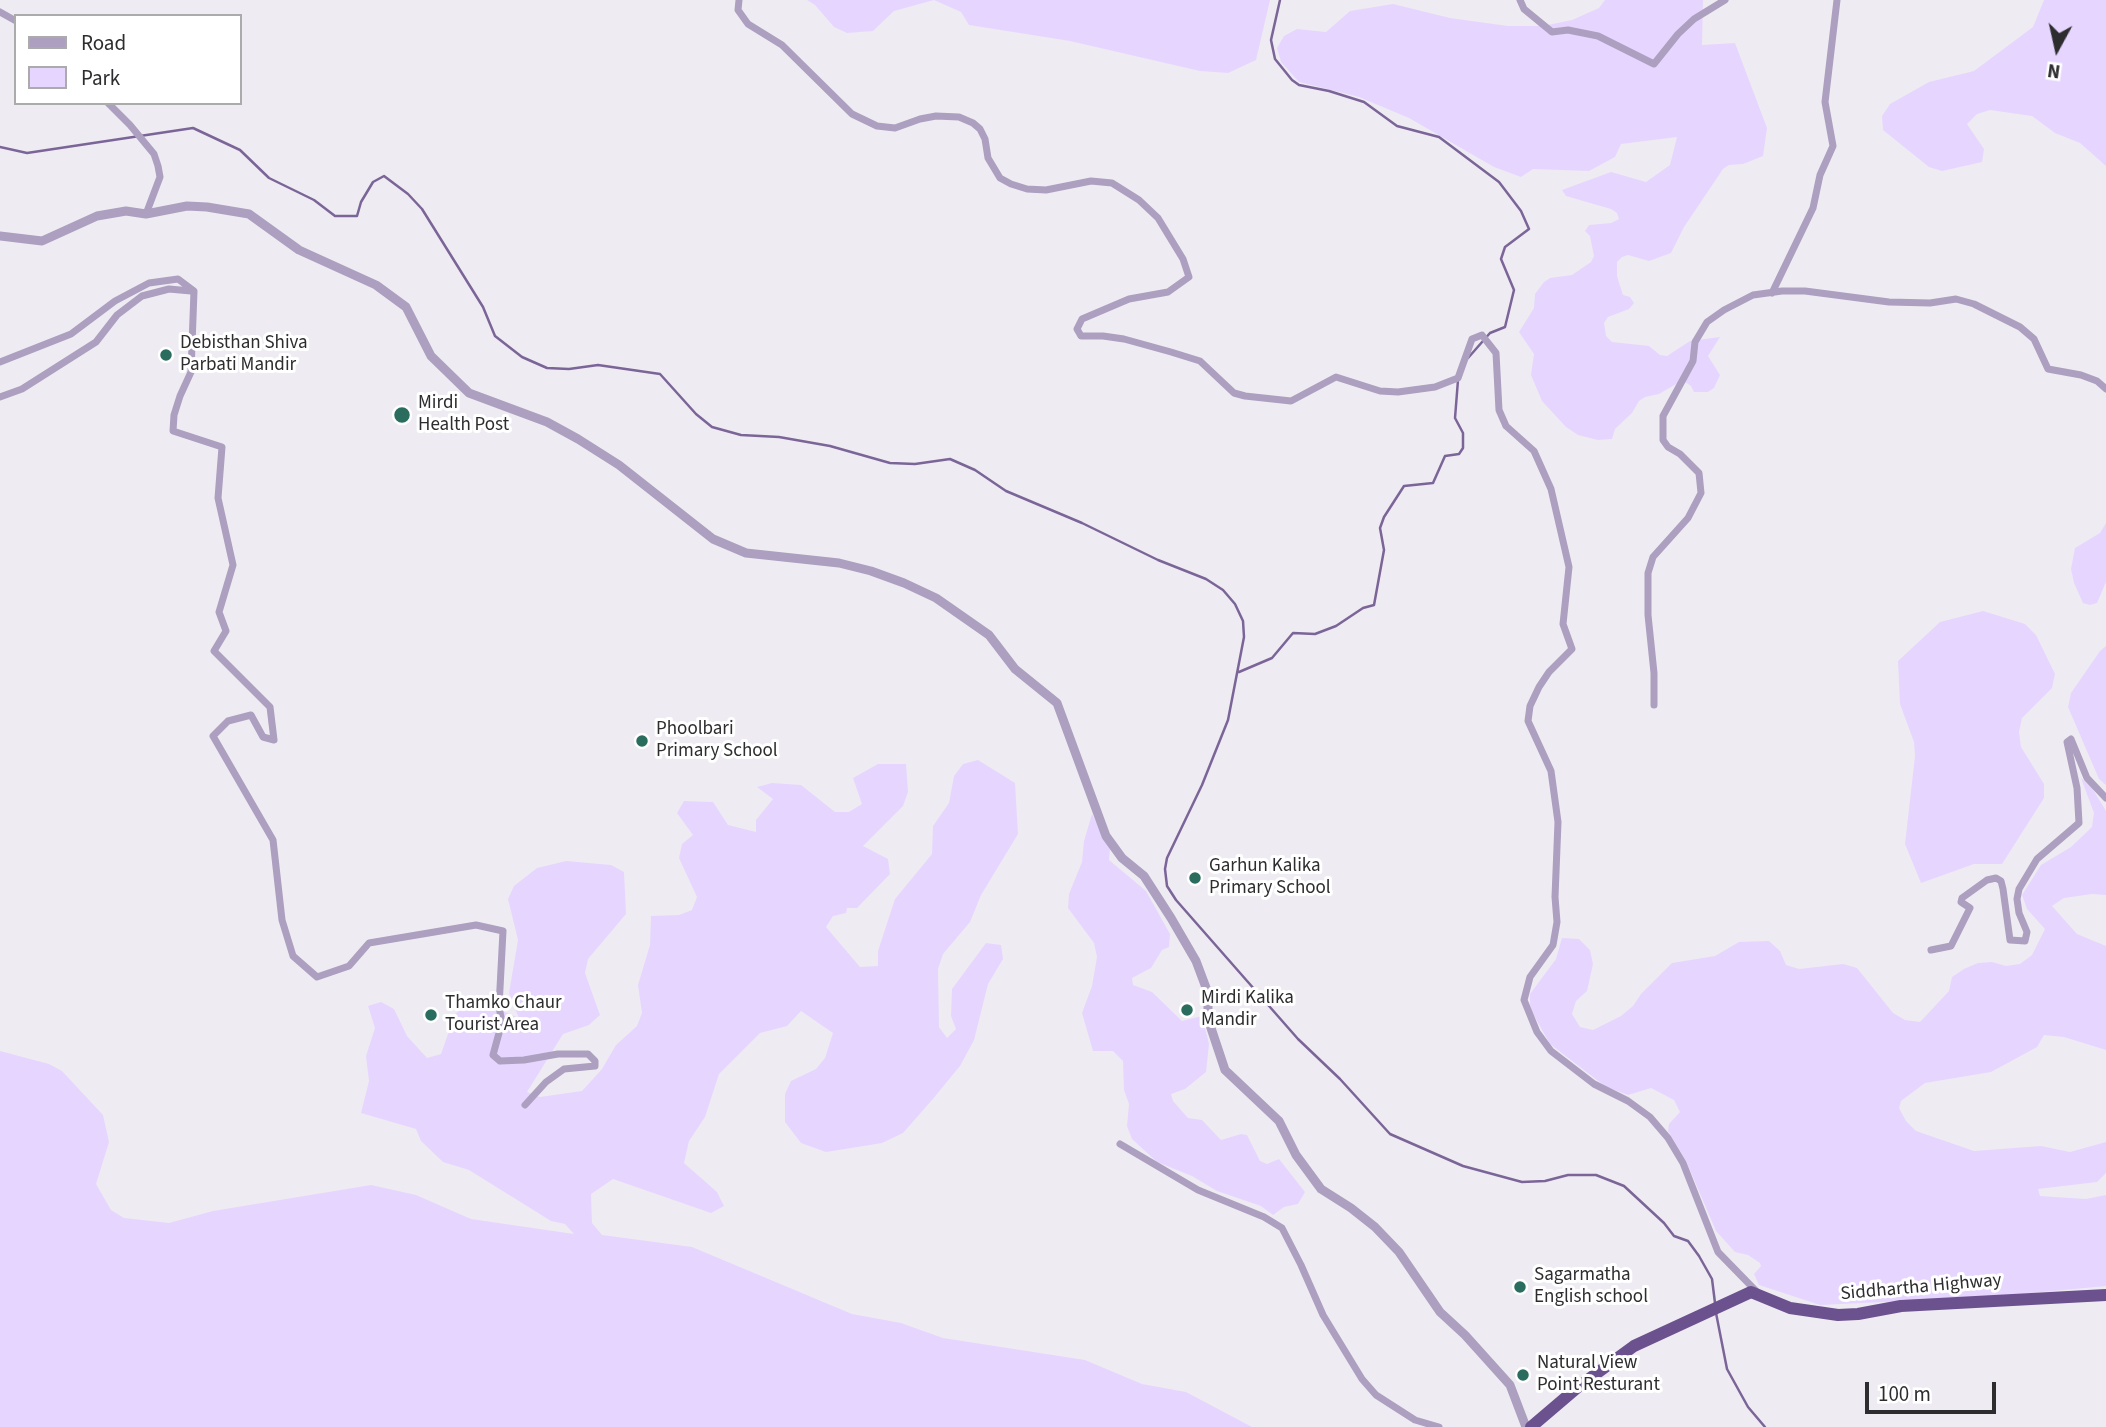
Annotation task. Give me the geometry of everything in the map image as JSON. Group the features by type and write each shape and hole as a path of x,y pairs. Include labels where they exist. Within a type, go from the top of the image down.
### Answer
{"highway":[{"name":"Siddhartha Highway","path":"1756,1293 1790,1308 1839,1315 1901,1307 2106,1295"},
{"path":"1528,1427 1634,1346 1756,1293"}],"street":[{"path":"740,0 737,10 748,24 782,45 852,114 877,126 895,128 928,117 959,117 973,122 980,129 985,139 988,158 1000,178 1011,184 1027,189 1046,190 1091,181 1112,183 1139,200 1158,218 1183,259 1189,277 1168,292 1129,299 1082,319 1077,330 1081,336 1124,339 1171,352 1200,361 1234,393 1291,401 1336,377 1380,391 1435,387 1458,378 1472,339 1482,335 1485,338 1496,353 1499,410 1506,426 1534,451 1552,489 1569,567 1563,624 1572,649 1549,672 1539,687 1530,706 1528,721 1551,771 1558,822 1555,897 1557,922 1553,945 1530,977 1524,1000 1537,1032 1551,1051 1594,1084 1628,1101 1650,1117 1668,1138 1684,1163 1718,1252 1756,1293"},
{"path":"1520,0 1524,9 1552,32 1569,30 1598,36 1654,64 1694,19 1725,0"},
{"path":"1772,293 1813,208 1819,175 1833,146 1825,103 1837,0"},
{"path":"110,105 154,154 160,177 146,214"},
{"path":"0,236 42,241 73,225 107,213 126,211 146,214 187,206 229,209 250,214 299,250 376,285 406,307 432,356 469,393 547,422 578,439 619,465 713,538 746,553 839,563 871,571 936,598 989,635 1015,669 1057,703 1106,836 1122,858 1143,876 1196,961 1208,993 1208,1019 1225,1070 1279,1121 1296,1155 1321,1189 1375,1227 1399,1252 1440,1312 1465,1335 1510,1385 1528,1427"},
{"path":"0,362 72,334 116,301 149,283 178,279 194,291"},
{"path":"0,397 22,389 96,342 117,315 142,296 169,289 194,291"},
{"path":"194,291 191,372 177,406 173,431 222,447 218,498 233,565 219,612 226,631 214,651 270,707 274,740 263,737 251,715 228,721 213,736 273,840 282,920 293,956 317,977 349,966 369,943 476,925 503,931 499,1007 502,1022 493,1055 500,1061 558,1054 589,1054 595,1061 595,1066 564,1069 546,1082 526,1105"},
{"path":"1654,705 1648,573 1653,557 1688,518 1701,493 1699,473 1663,440 1663,416 1693,361 1695,342 1707,322 1724,310 1753,295 1805,291 1889,302 1930,303 1956,299 1975,304 2020,327 2034,339 2048,369 2081,375 2097,381 2106,389"},
{"path":"1931,950 1951,946 1970,908 1961,902 1962,898 1987,880 1996,878 2003,889 2010,940 2025,941 2027,932 2017,899 2019,889 2038,859 2079,823 2077,788 2067,742 2071,739 2087,778 2106,798"},
{"path":"1120,1144 1198,1190 1264,1217 1282,1228 1323,1315 1362,1379 1376,1395 1415,1420 1439,1427"}],"green space":[{"path":"807,0 934,0 894,11 873,31 847,33 834,27 815,5"},
{"path":"934,0 1270,0 1256,60 1228,73 1200,71 1070,41 969,25 961,12"},
{"path":"1605,0 1703,0 1702,45 1735,43 1767,128 1763,156 1723,169 1684,227 1671,253 1649,261 1628,255 1617,262 1617,276 1623,295 1630,297 1634,303 1629,309 1608,317 1604,323 1606,336 1612,342 1649,346 1660,355 1667,356 1690,341 1720,337 1708,356 1720,375 1714,388 1708,392 1694,392 1685,382 1659,394 1645,397 1615,429 1612,439 1598,440 1578,435 1566,427 1542,401 1531,375 1534,354 1519,332 1534,308 1535,294 1544,282 1550,278 1572,275 1591,262 1594,256 1590,236 1585,231 1589,225 1611,223 1619,219 1617,213 1611,209 1566,196 1562,190 1611,172 1646,182 1670,165 1677,137 1621,144 1615,157 1589,171 1533,169 1521,177 1494,167 1409,118 1359,97 1299,82 1281,62 1277,48 1284,36 1297,29 1326,32 1350,11 1393,4 1450,18 1508,26 1543,26 1572,20 1599,8"},
{"path":"2044,0 2106,0 2106,166 2080,143 2055,133 2032,116 1990,110 1977,114 1967,124 1984,149 1982,162 1942,171 1929,167 1883,130 1882,116 1890,104 1929,82 1974,71 2033,27"},
{"path":"2106,523 2106,582 2097,603 2090,605 2083,603 2074,583 2071,569 2075,548 2100,533"},
{"path":"1983,611 2025,624 2036,635 2055,674 2052,688 2022,718 2019,732 2021,747 2044,784 2044,798 2002,864 1974,864 1921,883 1905,844 1915,756 1914,742 1900,704 1898,661 1940,622"},
{"path":"2106,646 2106,785 2099,779 2068,707 2071,693"},
{"path":"978,760 1015,783 1018,834 981,895 970,922 943,954 938,969 939,1027 947,1038 956,1029 951,1016 952,989 986,943 1001,945 1003,959 988,984 974,1040 960,1066 932,1100 903,1133 882,1143 826,1152 801,1143 785,1122 785,1094 791,1081 816,1069 825,1058 833,1033 801,1011 787,1026 760,1033 719,1074 705,1117 689,1141 684,1163 717,1192 724,1206 711,1213 613,1179 591,1194 592,1223 602,1235 692,1247 852,1314 901,1323 943,1338 1085,1360 1142,1384 1186,1392 1252,1427 0,1427 0,1051 49,1064 62,1071 103,1115 109,1142 96,1184 111,1210 124,1218 169,1223 213,1211 371,1185 416,1195 471,1219 574,1234 565,1224 551,1221 469,1170 443,1162 421,1141 416,1129 361,1113 369,1081 366,1056 375,1028 368,1006 381,1002 394,1009 407,1036 427,1058 441,1054 455,1014 467,1005 481,1002 519,1018 509,993 518,940 508,899 514,886 537,868 566,861 611,865 624,872 626,914 588,959 585,973 600,1015 589,1025 563,1034 527,1092 540,1097 582,1091 602,1069 616,1045 637,1026 642,1013 638,985 650,945 651,916 679,915 692,910 697,897 679,858 682,844 693,835 677,813 684,801 713,802 728,825 756,832 756,820 773,799 757,787 772,783 801,785 835,812 849,812 862,804 853,778 878,764 906,764 908,792 903,806 863,846 888,859 890,874 857,908 847,908 846,913 833,916 826,927 860,967 878,966 878,951 895,899 932,854 933,826 949,803 954,776 963,764"},
{"path":"2081,778 2092,788 2106,811 2106,895 2064,898 2052,906 2077,934 2106,946 2106,1050 2064,1037 2044,1035 2037,1047 1991,1072 1925,1083 1901,1101 1899,1108 1916,1131 1974,1151 2041,1146 2070,1152 2106,1142 2106,1173 2097,1182 2038,1189 2040,1196 2086,1199 2106,1195 2106,1286 1989,1297 1820,1305 1759,1285 1754,1274 1761,1266 1760,1263 1748,1255 1735,1252 1716,1231 1686,1161 1668,1131 1669,1124 1680,1112 1674,1100 1651,1088 1628,1095 1606,1087 1550,1044 1532,1012 1530,994 1556,959 1562,938 1579,939 1590,950 1593,964 1587,991 1576,1001 1572,1014 1580,1027 1593,1030 1621,1016 1672,963 1715,956 1739,942 1769,941 1780,951 1786,965 1799,969 1843,964 1857,968 1893,1013 1905,1020 1920,1022 1949,991 1952,977 1964,969 1978,963 1992,962 2006,966 2020,964 2032,955 2045,929 2027,909 2022,895 2041,865 2071,847 2092,827 2094,813"},
{"path":"1092,814 1110,849 1109,860 1146,891 1170,934 1169,947 1162,950 1151,968 1132,978 1133,985 1152,992 1182,1021 1202,1016 1209,1044 1206,1072 1185,1089 1171,1094 1173,1101 1188,1118 1202,1120 1221,1140 1241,1134 1247,1135 1260,1161 1267,1164 1279,1159 1305,1192 1298,1204 1284,1207 1273,1215 1261,1206 1217,1191 1192,1176 1157,1162 1132,1139 1127,1126 1129,1104 1124,1090 1123,1061 1113,1051 1093,1051 1082,1013 1092,986 1097,957 1094,943 1068,908 1069,894 1082,862 1084,841"}],"waterway":[{"path":"1280,0 1271,40 1275,59 1292,80 1299,85 1364,102 1397,126 1439,137 1499,182 1521,211 1529,229 1505,247 1501,259 1514,290 1505,327 1490,333 1468,358"},
{"path":"0,147 27,153 193,128 240,150 269,178 314,200 335,216 357,216 361,202 373,182 384,176 408,194 422,209 483,307 495,336 522,357 547,368 569,369 598,365 660,374 696,414 712,427 741,435 779,437 830,446 890,463 915,464 950,459 975,470 1006,491 1206,579 1223,590 1235,604 1243,621 1244,637 1228,720 1202,785 1167,858 1167,886 1176,900 1298,1039 1340,1079 1390,1134 1463,1166 1522,1182 1545,1181 1568,1175 1596,1175 1624,1186 1664,1223 1674,1236 1688,1241 1712,1279 1715,1303"},
{"path":"1239,672 1272,658 1293,633 1315,634 1336,626 1363,608 1374,605 1384,550 1380,528 1384,517 1404,486 1433,483 1445,456 1459,454 1463,448 1463,433 1455,418 1458,380"},
{"path":"1716,1313 1727,1369 1748,1407 1765,1427"}],"place":[{"name":"Debisthan Shiva Parbati Mandir","path":"166,355"},
{"name":"Mirdi Health Post","path":"402,415"},
{"name":"Phoolbari Primary School","path":"642,741"},
{"name":"Garhun Kalika Primary School","path":"1195,878"},
{"name":"Mirdi Kalika Mandir","path":"1187,1010"},
{"name":"Thamko Chaur Tourist Area","path":"431,1015"},
{"name":"Sagarmatha English school","path":"1520,1287"},
{"name":"Natural View Point Resturant","path":"1523,1375"}]}
